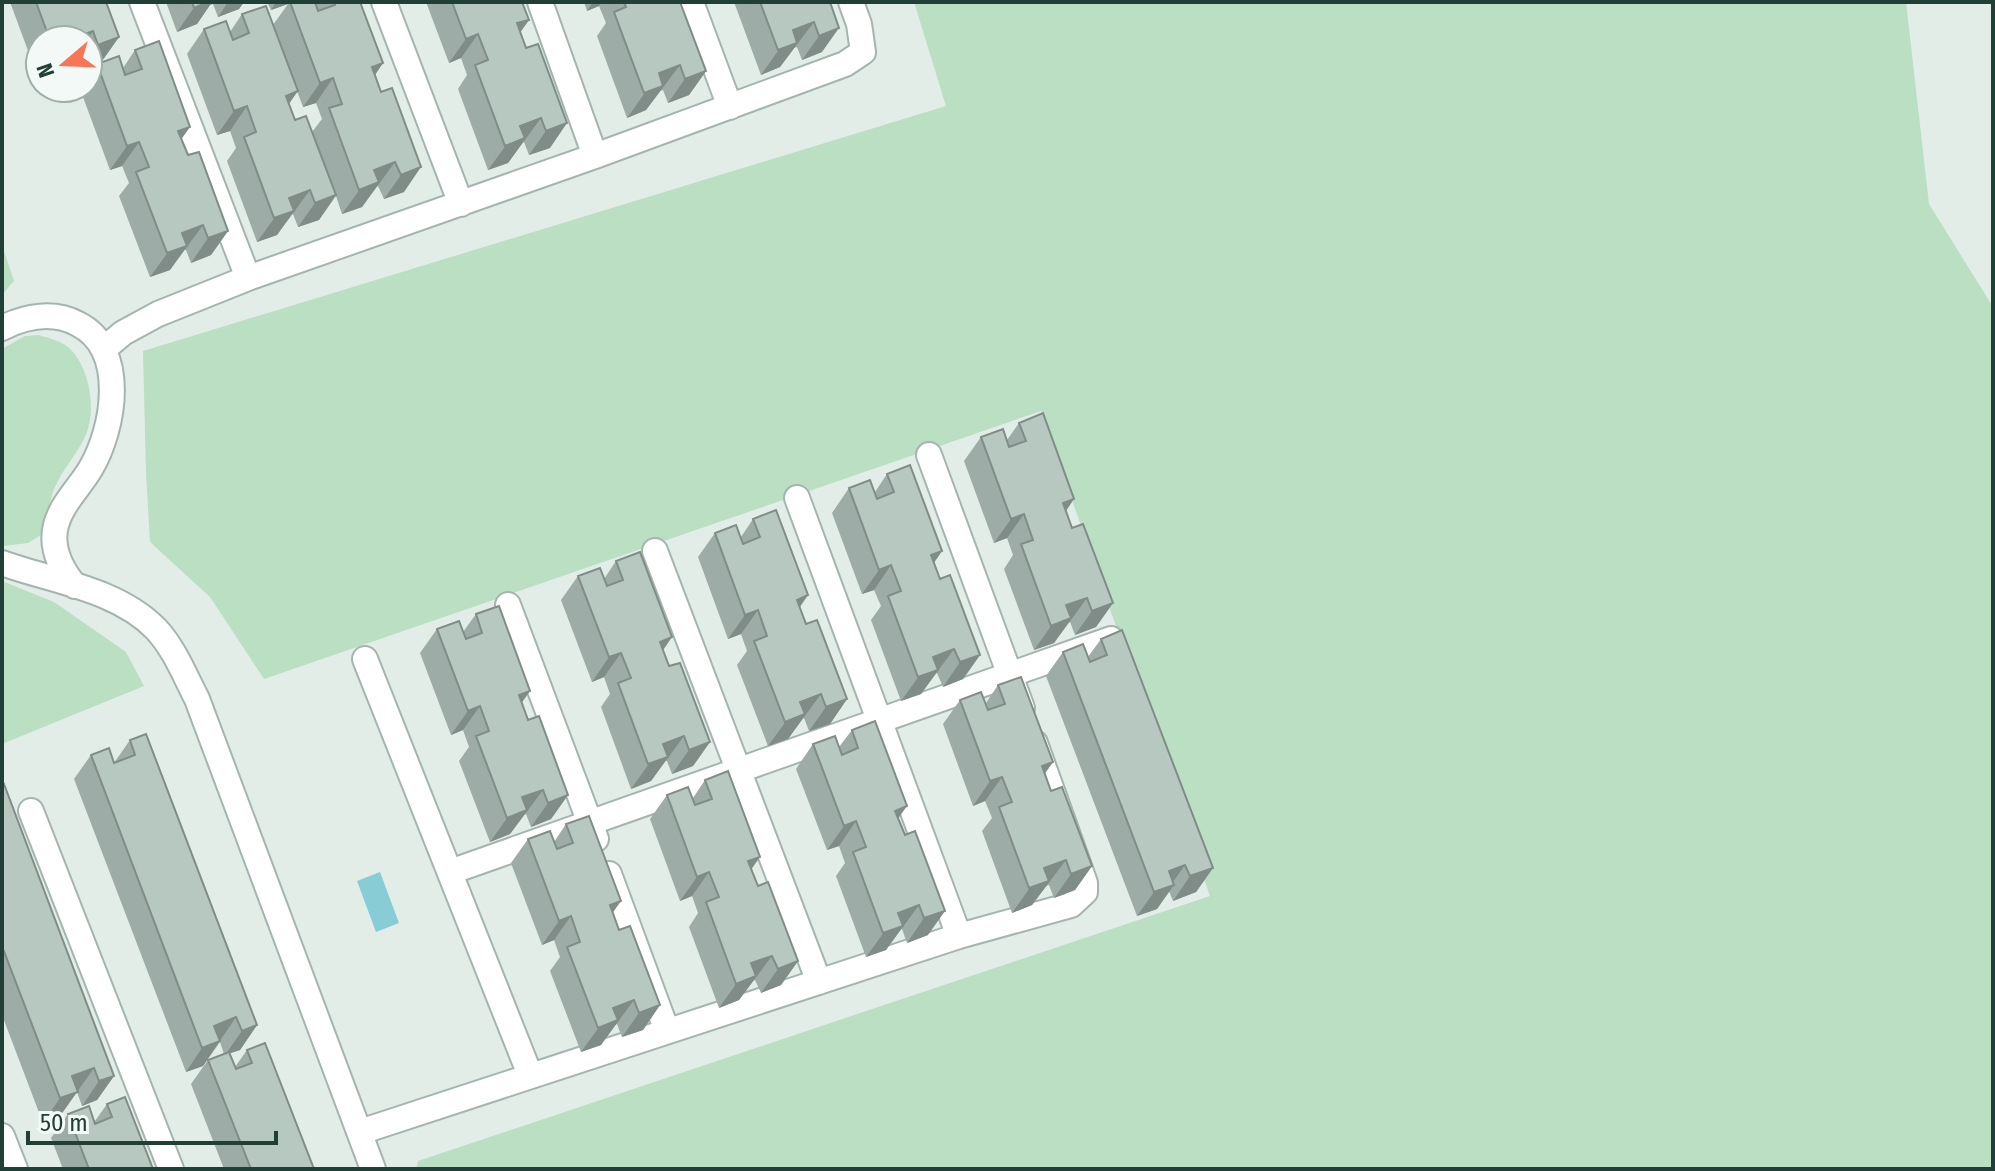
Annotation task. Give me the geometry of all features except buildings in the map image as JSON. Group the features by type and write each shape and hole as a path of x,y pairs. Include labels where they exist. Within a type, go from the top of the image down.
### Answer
{"lane":[{"path":"142,2 248,278"},
{"path":"384,2 461,204"},
{"path":"540,2 595,156"},
{"path":"691,2 730,107"},
{"path":"104,349 123,333 158,314 248,278 845,64 863,52 859,24 851,2"},
{"path":"2,328 20,320 57,316 83,326 104,349 110,372 107,430 92,466 63,507 54,540 63,571 75,586"},
{"path":"360,1132 959,936 1071,905 1085,892 1082,874 929,455"},
{"path":"797,498 959,936"},
{"path":"655,551 819,982"},
{"path":"2,563 116,602 141,616 158,631 197,699 373,1169"},
{"path":"508,605 667,1031"},
{"path":"450,872 1111,639"},
{"path":"365,659 530,1075"},
{"path":"31,811 171,1169"},
{"path":"2,1139 15,1169"}],"green space":[{"path":"914,2 1906,2 1929,204 1993,307 1993,1169 416,1169 418,1161 1210,896 1041,411 264,679 210,597 150,542 143,351 946,106"},
{"path":"2,245 14,281 2,295"},
{"path":"39,335 65,345 82,366 90,392 88,430 55,487 46,532 28,543 3,546 2,349 25,336"},
{"path":"2,581 54,602 126,652 144,686 2,744"}],"water":[{"path":"380,872 399,923 376,932 357,881"}]}
